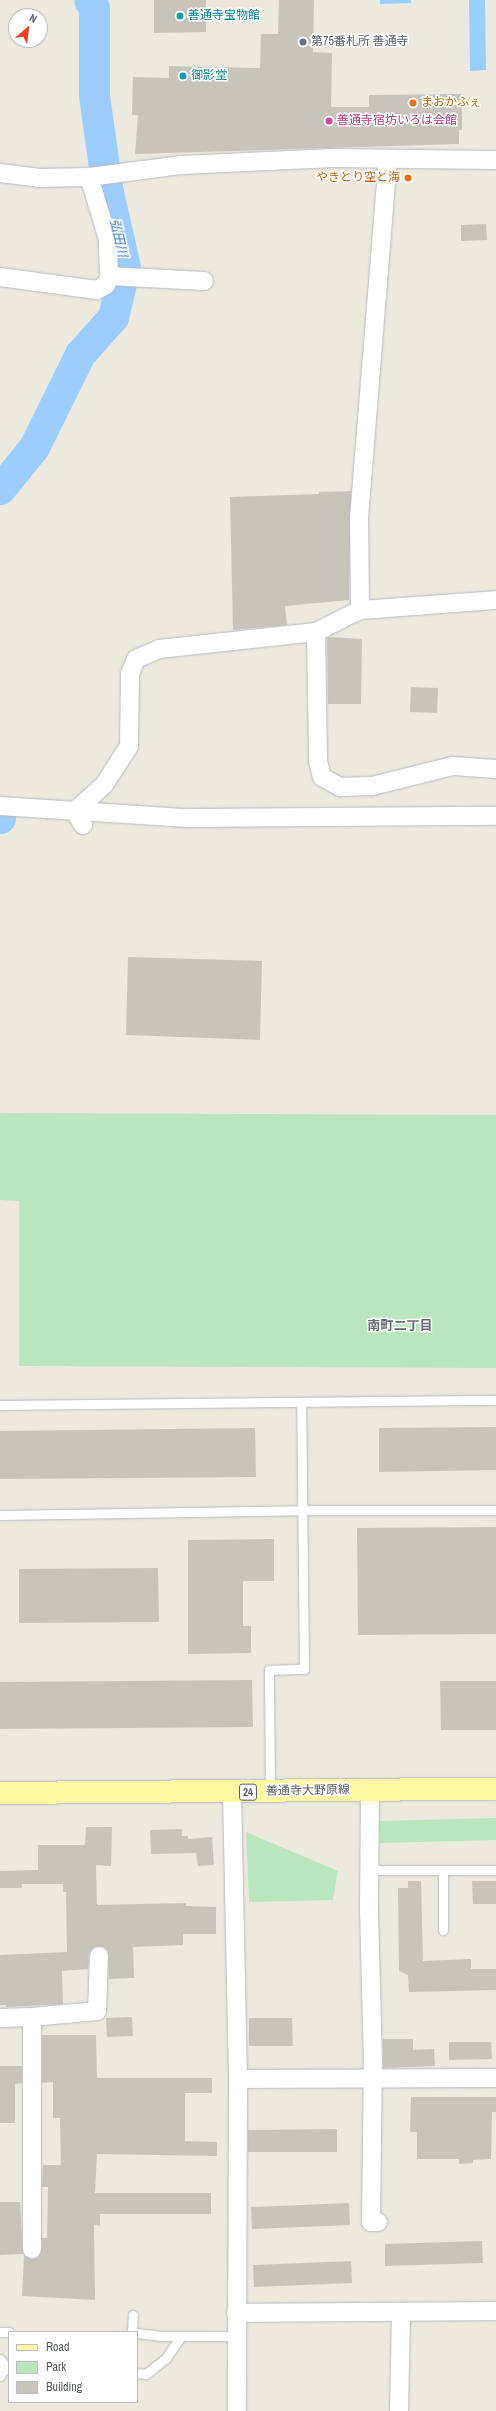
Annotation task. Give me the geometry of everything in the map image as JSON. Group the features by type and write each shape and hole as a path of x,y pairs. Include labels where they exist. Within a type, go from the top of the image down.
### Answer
{"main road":[{"name":"善通寺大野原線","path":"0,1793 496,1789"}],"street":[{"path":"0,173 38,178 91,176 182,165 317,158 388,160 496,160"},
{"path":"360,610 359,518 388,160"},
{"path":"0,277 97,290 106,285 109,276 108,239 91,176"},
{"path":"109,276 136,276 204,281"},
{"path":"79,818 104,785 129,746 130,674 136,659 159,649 316,632 360,610 496,600"},
{"path":"316,632 318,761 322,777 340,787 372,786 453,766 496,769"},
{"path":"0,806 79,818 496,816"},
{"path":"370,1790 373,2058 371,2079 371,2222 378,2222"},
{"path":"232,1792 238,2079 236,2313 237,2411"},
{"path":"0,2018 32,2017 97,2011 99,1956"},
{"path":"32,2017 32,2249"},
{"path":"238,2079 496,2078"},
{"path":"236,2313 496,2311"},
{"path":"399,2411 401,2312"}],"lane":[{"path":"0,1405 301,1404 496,1400"},
{"path":"270,1790 269,1670 304,1669 301,1404"},
{"path":"0,1515 303,1510 496,1510"},
{"path":"370,1870 496,1870"},
{"path":"442,1870 443,1930"},
{"path":"132,2331 133,2315"},
{"path":"138,2333 181,2336 237,2336"},
{"path":"138,2373 146,2374 166,2358 181,2336"},
{"path":"0,2376 4,2365"}],"green space":[{"path":"0,1113 496,1115 496,1368 19,1366 19,1201 0,1200"},
{"path":"496,1818 496,1840 380,1843 379,1821"},
{"path":"246,1832 338,1871 333,1900 249,1902"}],"water":[{"path":"380,0 411,0 411,3 380,4"},
{"path":"469,0 485,0 486,70 470,71"}],"building":[{"name":"善通寺宝物館","path":"154,0 206,0 206,32 154,33"},
{"path":"279,0 314,0 313,52 332,53 331,107 369,107 369,95 462,94 462,130 459,130 459,144 135,154 138,115 132,115 133,77 169,78 169,66 260,68 261,34 278,34"},
{"path":"486,224 487,240 461,241 461,225"},
{"path":"351,491 349,600 285,606 287,625 233,630 230,497 319,494 319,492"},
{"path":"327,638 362,639 361,704 328,704"},
{"path":"411,687 438,688 437,713 410,712"},
{"path":"128,957 262,961 260,1040 126,1035"},
{"path":"496,1427 496,1470 379,1472 379,1428"},
{"path":"255,1428 256,1477 0,1479 0,1431"},
{"path":"496,1527 496,1634 358,1635 357,1528"},
{"path":"274,1539 274,1581 243,1581 243,1626 251,1626 251,1653 188,1654 188,1540"},
{"path":"158,1568 159,1622 19,1623 19,1569"},
{"path":"252,1680 253,1727 0,1729 0,1682"},
{"path":"440,1681 496,1681 496,1730 441,1730"},
{"path":"86,1827 112,1827 111,1866 96,1865 97,1905 186,1903 186,1906 216,1907 216,1934 183,1934 183,1945 133,1947 134,1978 109,1979 108,1951 104,1947 94,1947 89,1955 88,1969 62,1971 63,2004 6,2007 6,2005 0,2005 0,1955 67,1952 66,1892 63,1892 63,1884 22,1884 22,1888 0,1888 0,1871 38,1870 38,1845 85,1845"},
{"path":"182,1829 182,1836 188,1836 188,1839 212,1837 214,1865 198,1866 196,1853 151,1854 150,1830"},
{"path":"408,1881 421,1881 423,1961 471,1959 471,1969 496,1969 496,1990 409,1992 408,1975 399,1971 398,1888 408,1888"},
{"path":"472,1881 496,1881 496,1904 473,1904"},
{"path":"132,2017 133,2036 107,2037 106,2018"},
{"path":"249,2018 292,2018 293,2046 249,2046"},
{"path":"42,2035 96,2035 97,2078 212,2078 212,2093 185,2093 185,2141 217,2142 217,2156 97,2154 95,2193 211,2193 211,2214 100,2214 100,2226 94,2225 95,2300 22,2296 24,2256 32,2259 38,2258 42,2249 42,2238 47,2238 48,2187 42,2187 43,2165 61,2165 60,2118 53,2118 53,2082 42,2083"},
{"path":"383,2039 413,2039 413,2050 434,2049 435,2066 383,2068"},
{"path":"449,2042 491,2042 492,2059 449,2060"},
{"path":"0,2066 22,2066 22,2083 15,2084 15,2123 0,2123"},
{"path":"411,2097 496,2097 496,2112 492,2112 491,2159 473,2160 473,2163 459,2164 459,2159 417,2159 417,2132 410,2132"},
{"path":"337,2129 337,2152 248,2152 248,2130"},
{"path":"0,2202 20,2202 23,2254 0,2255"},
{"path":"349,2203 350,2225 252,2229 251,2207"},
{"path":"482,2241 483,2263 385,2266 385,2244"},
{"path":"351,2261 352,2283 254,2287 253,2265"}],"waterway":[{"name":"弘田川","path":"0,489 34,447 80,354 113,317 125,267 107,188 94,95 94,8 89,0"}],"place":[{"name":"善通寺宝物館","path":"180,16"},
{"name":"第75番札所 善通寺","path":"303,42"},
{"name":"御影堂","path":"183,76"},
{"name":"まおかふぇ","path":"413,103"},
{"name":"善通寺宿坊いろは会館","path":"329,121"},
{"name":"やきとり空と海","path":"408,178"}],"district":[{"name":"南町二丁目","path":"400,1326"}]}
